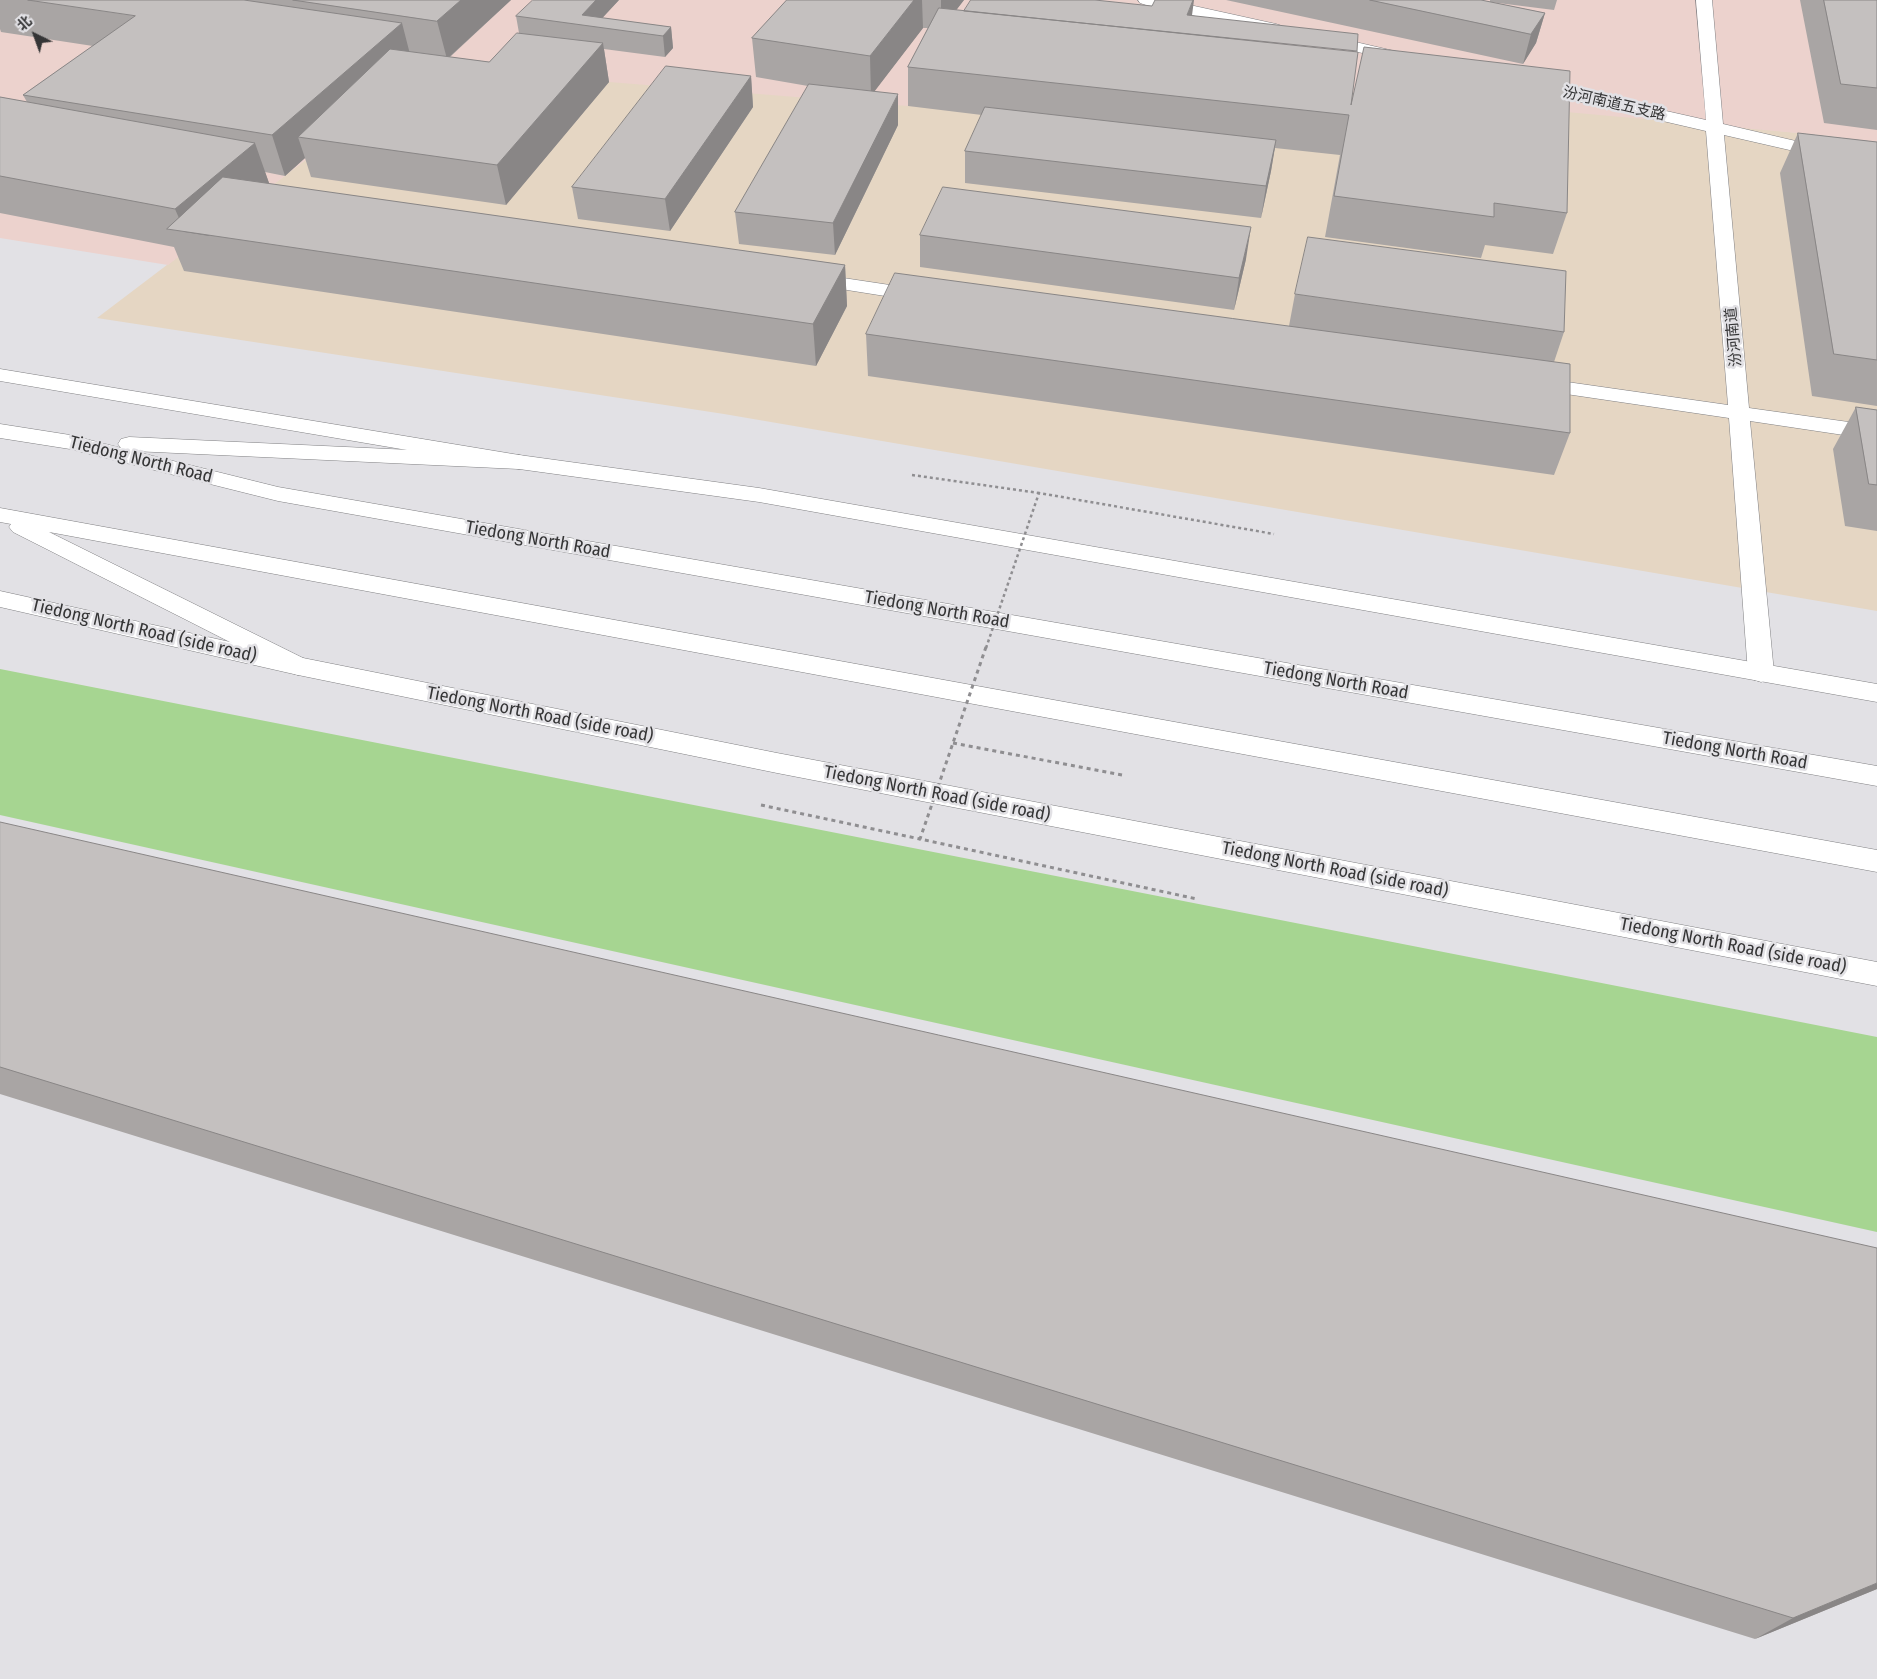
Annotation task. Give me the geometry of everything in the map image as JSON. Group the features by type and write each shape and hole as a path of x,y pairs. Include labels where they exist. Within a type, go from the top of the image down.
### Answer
{"main road":[{"path":"1146,0 1416,60"},
{"name":"汾河南道","path":"1704,0 1761,673"},
{"name":"汾河南道五支路","path":"1513,82 1877,164"},
{"path":"792,276 939,298"},
{"path":"0,375 519,462 759,495 1877,693"},
{"path":"1513,380 1877,433"},
{"name":"Tiedong North Road","path":"0,431 70,442 278,494 1877,776"},
{"path":"70,442 519,462"},
{"path":"0,516 298,666"},
{"path":"0,516 1877,861"},
{"name":"Tiedong North Road (side road)","path":"0,599 298,666 776,763 1877,974"}],"path":[{"path":"912,474 1039,493 1274,534"},
{"path":"920,839 1039,493"},
{"path":"953,743 1122,775"},
{"path":"761,805 1197,899"}],"shaded area":[{"path":"0,0 1877,0 1877,143 1830,136 1325,90 908,106 609,82 525,72 400,88 168,265 0,238"},
{"path":"939,47 1830,136 1877,143 1877,611 724,414 97,318 428,67"}],"green space":[{"path":"0,669 1877,1037 1877,1232 0,815"}],"building":[{"path":"28,0 244,0 402,23 272,135 23,95 135,16"},
{"path":"293,0 461,0 437,21"},
{"path":"533,0 596,0 582,15 671,27 663,36 516,16"},
{"path":"787,0 914,0 870,56 752,38"},
{"path":"971,0 1095,0 1152,6 1155,0 1193,0 1187,15 1358,34 1357,51 964,11"},
{"path":"1370,0 1481,0 1545,13 1531,34"},
{"path":"1824,0 1877,0 1877,88 1841,84"},
{"path":"939,8 1358,52 1351,105 1364,47 1570,71 1567,213 1494,203 1494,217 1334,196 1349,115 908,67"},
{"path":"517,33 603,43 497,165 298,137 390,49 489,62"},
{"path":"666,66 751,76 665,199 572,187"},
{"path":"809,84 898,94 833,223 735,212"},
{"path":"0,97 255,143 175,209 0,176"},
{"path":"985,107 1276,140 1266,186 965,151"},
{"path":"1798,133 1877,142 1877,360 1834,354"},
{"path":"223,177 845,265 813,324 167,229"},
{"path":"943,187 1251,227 1239,278 920,235"},
{"path":"1308,237 1566,271 1564,332 1295,294"},
{"path":"895,273 1570,364 1570,433 866,334"},
{"path":"1856,407 1877,410 1877,485 1869,484"},
{"path":"0,822 1877,1248 1877,1583 1793,1618 0,1067"}]}
